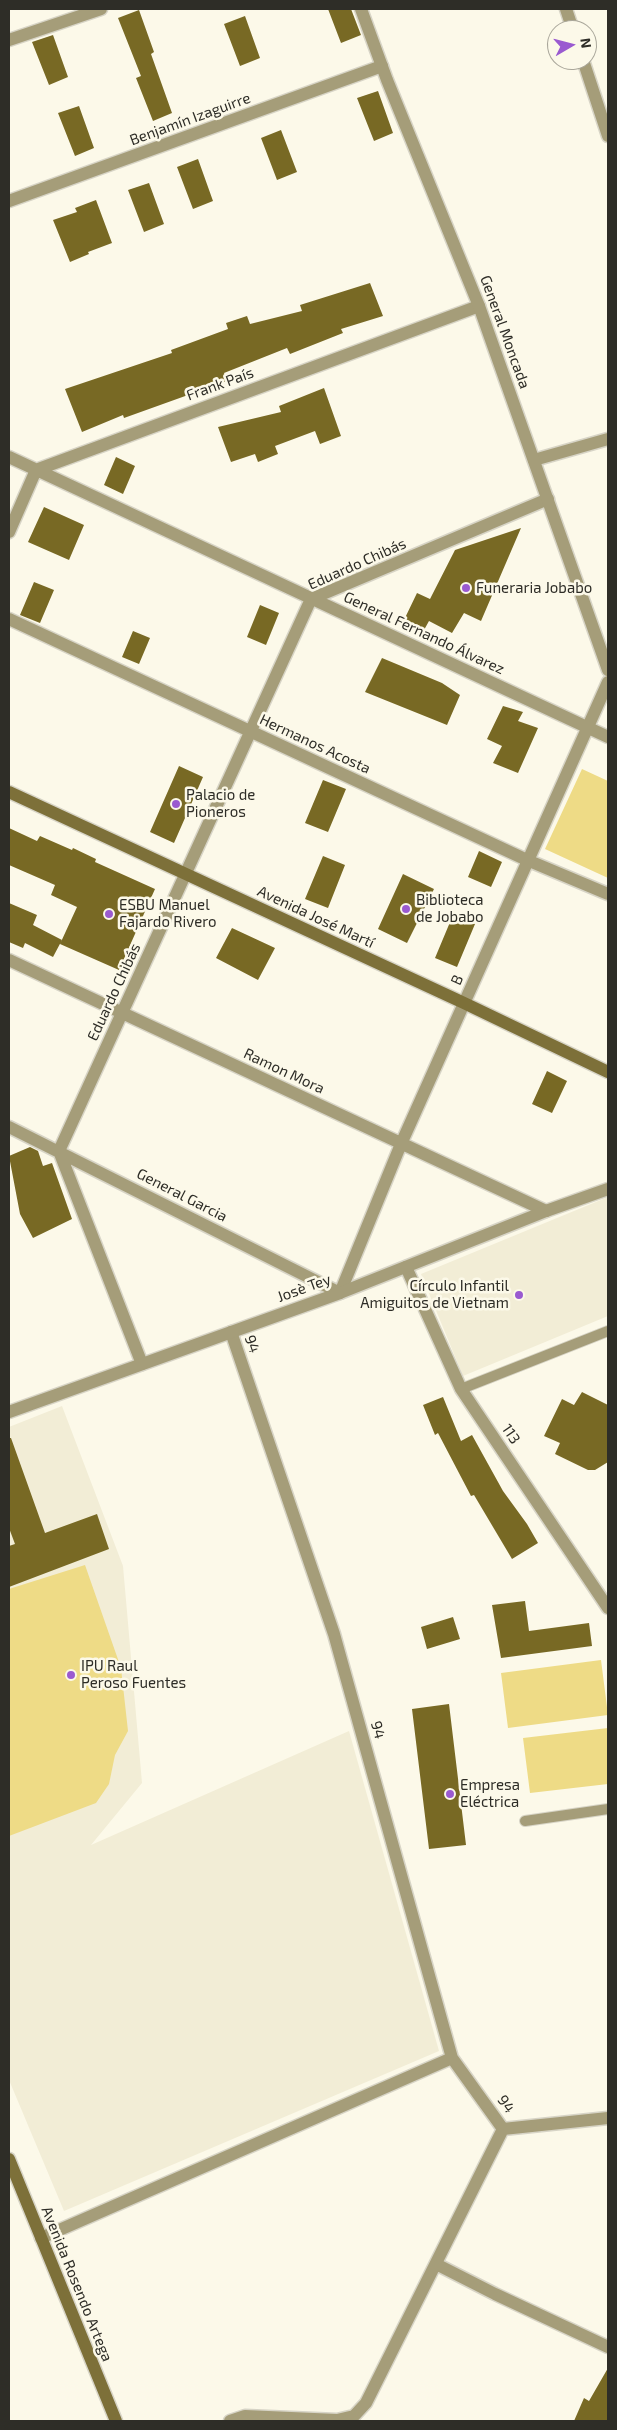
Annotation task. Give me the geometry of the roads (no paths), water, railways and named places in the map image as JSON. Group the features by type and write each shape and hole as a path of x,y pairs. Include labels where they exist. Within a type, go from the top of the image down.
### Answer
{"main road":[{"name":"Avenida José Martí","path":"9,792 464,1003 608,1072"},
{"name":"Avenida Rosendo Artega","path":"9,2159 116,2421"}],"street":[{"path":"9,40 101,9"},
{"name":"General Moncada","path":"361,9 382,66 479,306 608,670"},
{"name":"Benjamín Izaguirre","path":"9,201 382,66"},
{"path":"587,70 604,111 608,136"},
{"name":"Frank País","path":"36,470 479,306"},
{"path":"534,460 608,439"},
{"name":"General Fernando Álvarez","path":"9,457 608,737"},
{"path":"9,532 36,470"},
{"name":"Eduardo Chibás","path":"59,1151 312,598 548,499"},
{"name":"Hermanos Acosta","path":"9,619 527,860 608,894"},
{"name":"B","path":"340,1293 401,1144 608,682"},
{"name":"Ramon Mora","path":"9,960 546,1211"},
{"name":"General Garcia","path":"9,1127 340,1293"},
{"path":"59,1151 142,1364"},
{"name":"Josè Tey","path":"9,1412 340,1293 546,1211 608,1189"},
{"name":"113","path":"406,1267 461,1389 608,1608"},
{"name":"94","path":"231,1332 334,1634 452,2058 503,2129"},
{"path":"41,2238 452,2058"},
{"path":"230,2421 245,2416 337,2420 354,2416 366,2403 503,2129 608,2118"},
{"path":"436,2264 608,2347"}],"lane":[{"path":"461,1389 608,1331"},
{"path":"525,1821 608,1809"}],"place":[{"name":"Funeraria Jobabo","path":"466,588"},
{"name":"Palacio de Pioneros","path":"176,804"},
{"name":"Biblioteca de Jobabo","path":"406,909"},
{"name":"ESBU Manuel Fajardo Rivero","path":"109,914"},
{"name":"Círculo Infantil Amiguitos de Vietnam","path":"519,1295"},
{"name":"IPU Raul Peroso Fuentes","path":"71,1675"},
{"name":"Empresa Eléctrica","path":"450,1794"}]}
